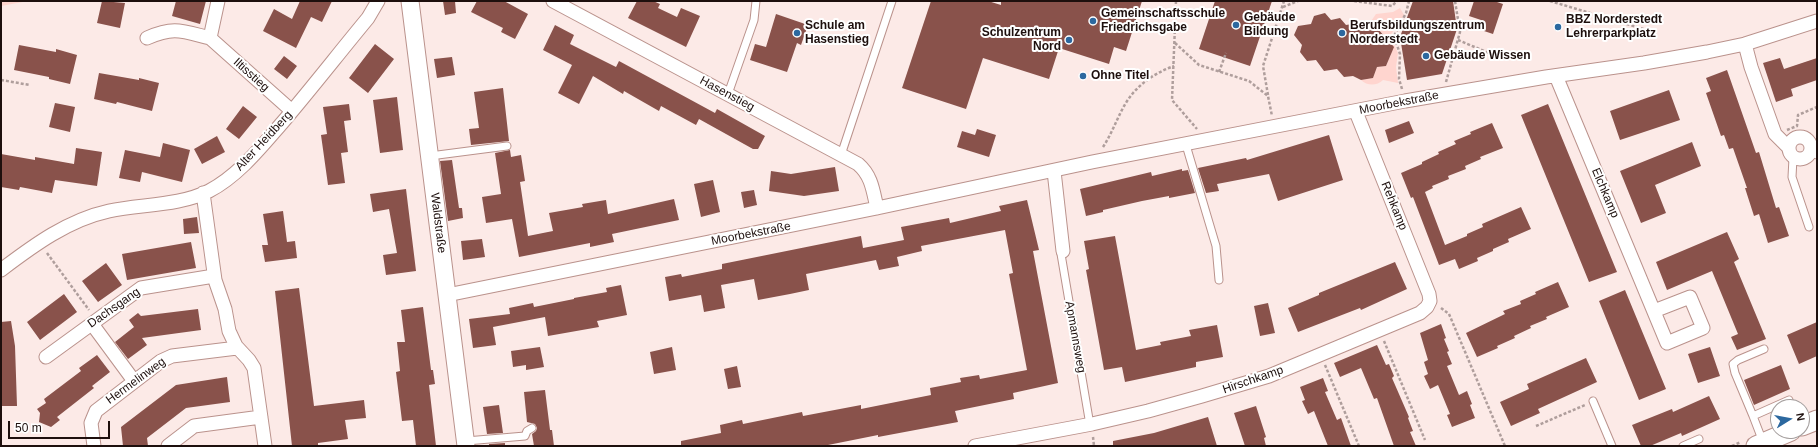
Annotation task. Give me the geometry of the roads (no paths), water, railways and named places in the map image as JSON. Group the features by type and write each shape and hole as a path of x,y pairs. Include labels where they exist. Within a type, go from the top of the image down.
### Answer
{"main road":[{"path":"1759,444 1771,439"}],"street":[{"path":"210,38 218,1"},
{"name":"Alter Heidberg","path":"1,270 39,242 85,218 109,211 183,199 203,193 218,186 263,145 368,18 378,1"},
{"name":"Waldstraße","path":"410,1 466,444"},
{"name":"Hasenstieg","path":"553,1 842,154 858,164 868,174 871,180 877,208"},
{"name":"Moorbekstraße","path":"447,295 877,208 1092,162 1192,144 1405,101 1644,63 1745,44 1817,21"},
{"name":"Iltisstieg","path":"147,38 163,31 179,30 210,38 292,111"},
{"path":"1745,44 1751,67 1775,134 1791,153 1804,159 1814,153 1810,144 1802,137 1794,139 1791,153"},
{"name":"Elchkamp","path":"1556,76 1654,311"},
{"name":"Rehkamp","path":"1356,112 1429,294 1429,304"},
{"path":"1054,171 1063,251"},
{"path":"203,193 214,276 225,309 229,331 237,348 250,360 254,368 265,446"},
{"name":"Dachsgang","path":"46,357 141,288 214,276"},
{"name":"Hirschkamp","path":"975,446 1071,428 1148,411 1269,376 1420,313 1429,304"},
{"path":"94,322 134,381"},
{"name":"Hermelinweg","path":"94,446 91,426 94,414 160,361 169,357 237,348"},
{"path":"168,446 194,426 261,417"}],"lane":[{"path":"728,94 754,20 756,1"},
{"path":"842,154 892,1"},
{"path":"1192,144 1216,246 1219,280"},
{"path":"430,156 507,146"},
{"path":"1791,153 1792,177 1809,227"},
{"name":"Apmannsweg","path":"1063,251 1061,254 1090,424"},
{"path":"1759,444 1753,416 1735,373 1733,364 1738,360 1764,349"},
{"path":"1593,401 1612,446"},
{"path":"1753,416 1770,408"},
{"path":"466,444 524,436 527,431 532,428"},
{"path":"1683,446 1699,439"}],"place":[{"name":"Gemeinschaftsschule Friedrichsgabe","path":"1093,21"},
{"name":"Gebäude Bildung","path":"1236,25"},
{"name":"BBZ Norderstedt Lehrerparkplatz","path":"1558,27"},
{"name":"Schule am Hasenstieg","path":"797,33"},
{"name":"Berufsbildungszentrum Norderstedt","path":"1342,33"},
{"name":"Schulzentrum Nord","path":"1069,40"},
{"name":"Gebäude Wissen","path":"1426,56"},
{"name":"Ohne Titel","path":"1083,76"}]}
